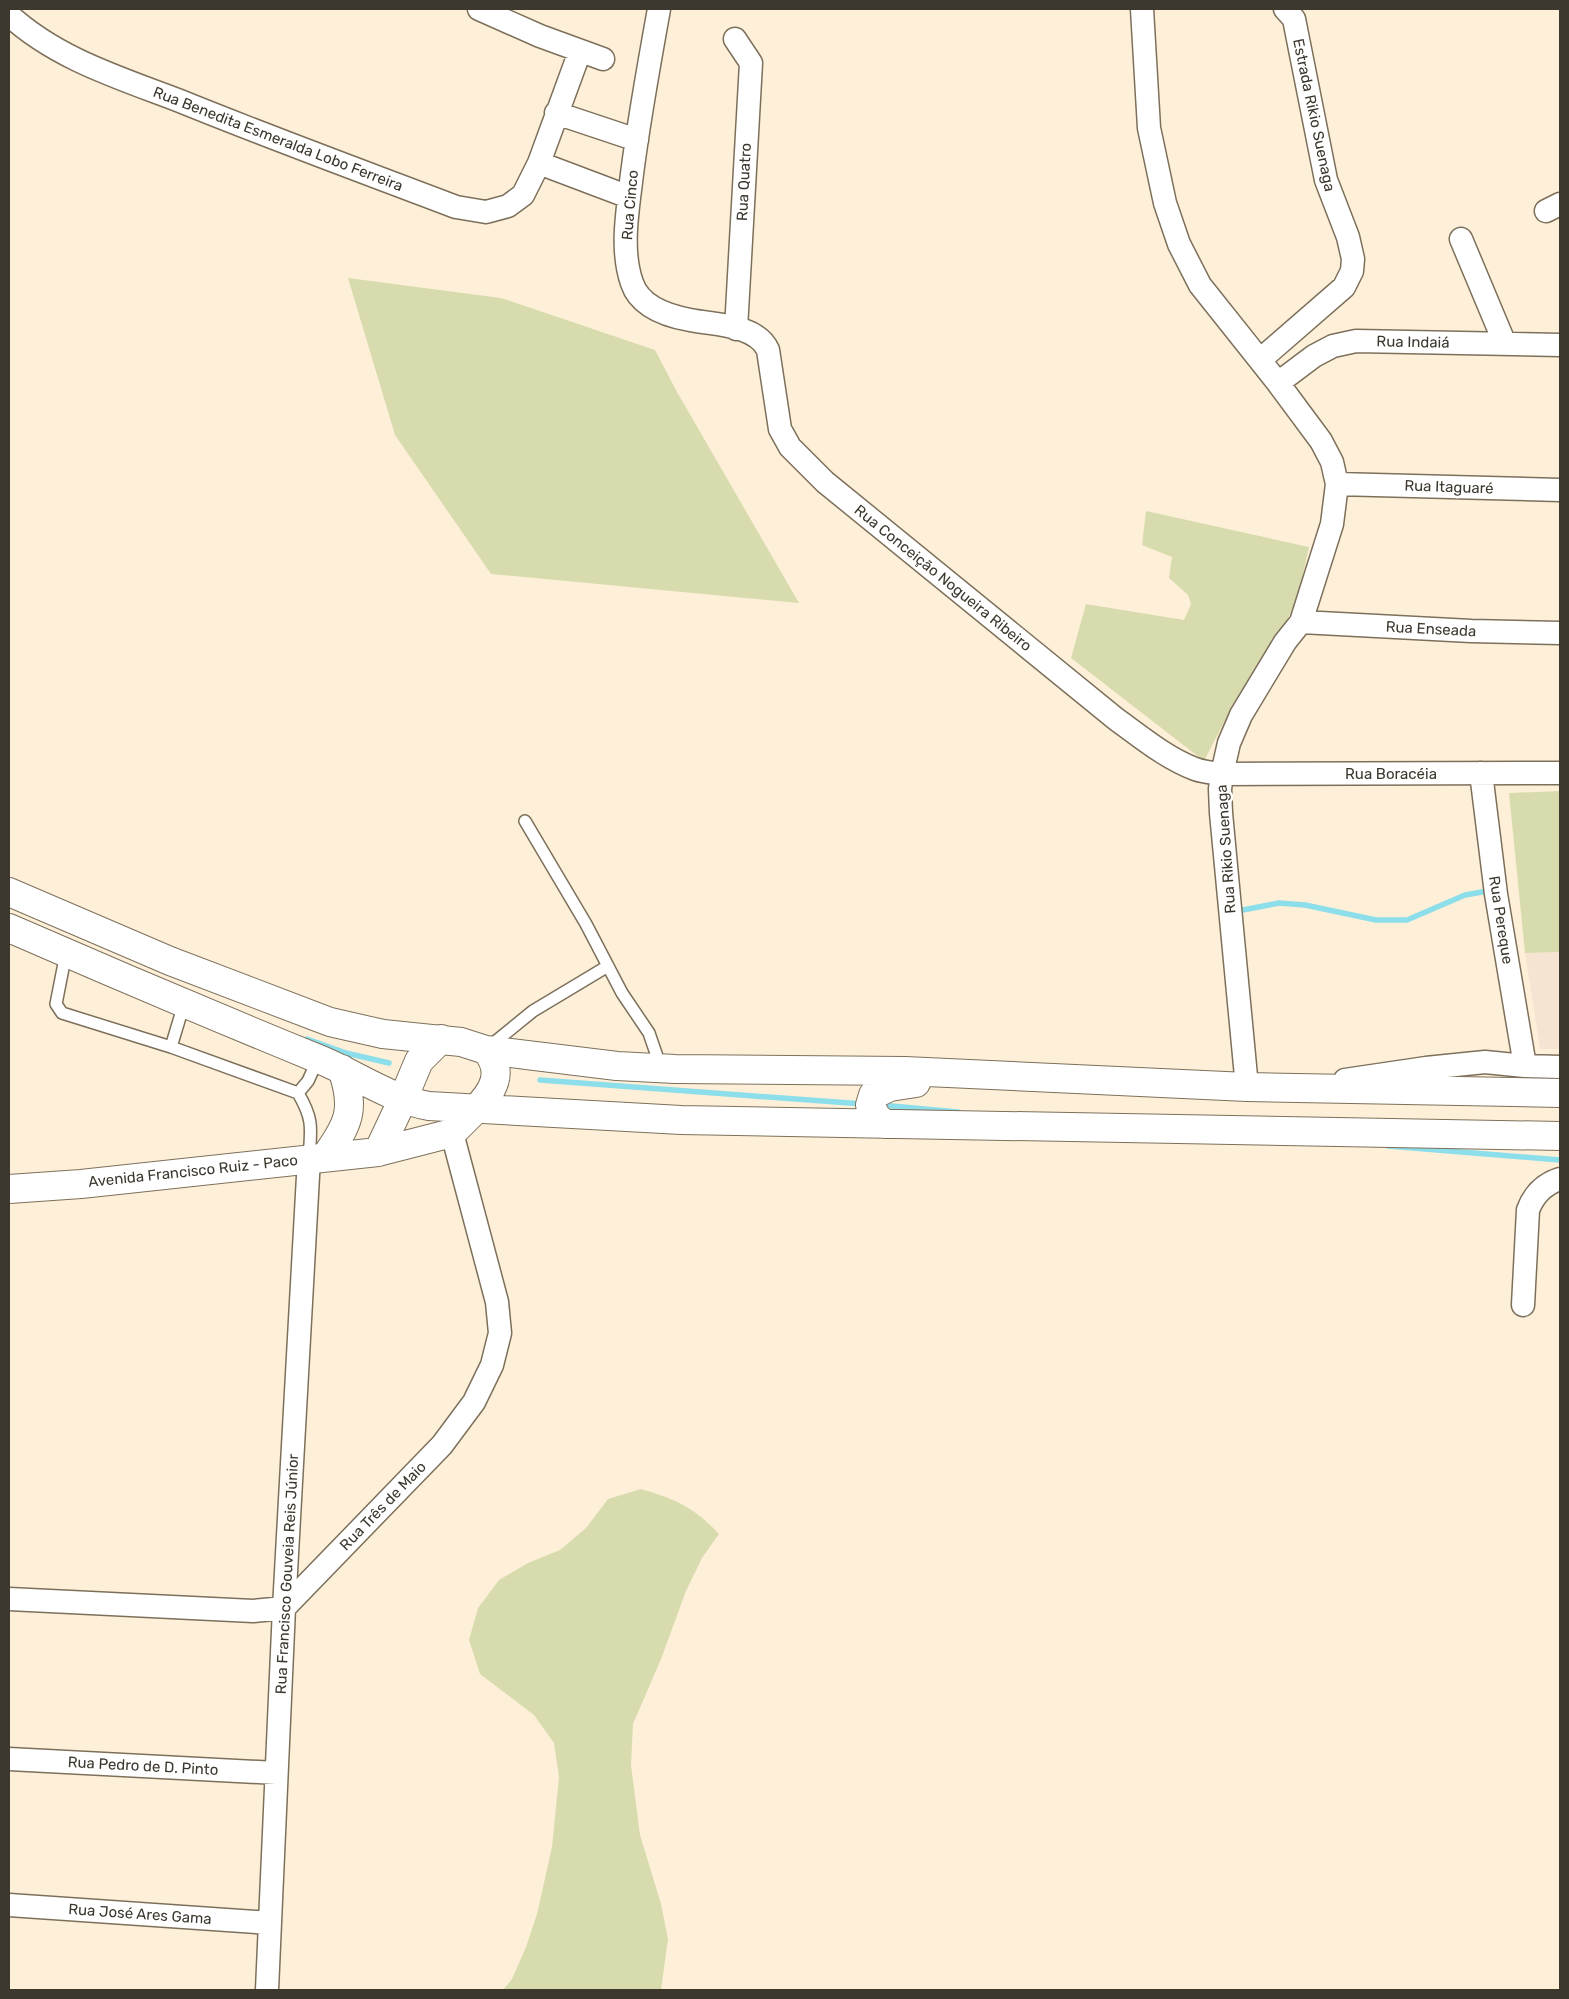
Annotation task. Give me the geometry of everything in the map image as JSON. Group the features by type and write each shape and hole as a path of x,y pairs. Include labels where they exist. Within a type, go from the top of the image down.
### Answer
{"main road":[{"path":"9,892 170,961 330,1022 383,1034 461,1042 486,1050 608,1065 661,1068 905,1071 1247,1087 1560,1093"},
{"path":"9,928 184,1004 330,1064 403,1099 429,1106 680,1120 1560,1136"},
{"path":"378,1152 420,1061 441,1040"},
{"path":"452,1133 489,1096 495,1081 496,1070 493,1058 486,1050"},
{"path":"317,1158 338,1137 350,1108 348,1084 330,1064"},
{"path":"884,1124 876,1116 870,1105 873,1095 879,1091 890,1087 967,1075"},
{"name":"Avenida Francisco Ruiz - Paco","path":"9,1189 81,1184 378,1152 452,1133"}],"street":[{"path":"478,9 540,36 603,59"},
{"name":"Rua Cinco","path":"659,9 629,197 626,254 632,285 644,301 663,314 736,329"},
{"path":"1142,9 1149,128 1165,203 1179,244 1200,285 1278,383"},
{"name":"Estrada Rikio Suenaga","path":"1260,360 1344,287 1352,271 1354,259 1348,237 1326,180 1294,19 1285,9"},
{"name":"Rua Benedita Esmeralda Lobo Ferreira","path":"9,15 25,30 69,57 229,121 456,207 486,212 508,206 523,195 540,163 556,113 580,51"},
{"name":"Rua Quatro","path":"735,39 751,63 736,329"},
{"path":"556,113 637,140"},
{"path":"540,163 629,197"},
{"path":"1461,239 1505,344"},
{"name":"Rua Conceição Nogueira Ribeiro","path":"736,329 755,334 764,341 768,350 780,429 790,447 825,482 1116,719 1179,762 1196,770 1222,774"},
{"name":"Rua Indaiá","path":"1278,383 1314,356 1333,346 1356,341 1560,345"},
{"name":"Rua Rikio Suenaga","path":"1247,1087 1221,813 1220,789 1222,774 1229,744 1241,715 1286,642 1301,622 1332,524 1337,484 1332,462 1321,441 1278,383"},
{"name":"Rua Itaguaré","path":"1337,484 1560,490"},
{"name":"Rua Enseada","path":"1301,622 1471,631 1560,633"},
{"name":"Rua Pereque","path":"1481,773 1496,894 1526,1066"},
{"name":"Rua Boracéia","path":"1222,774 1560,773"},
{"path":"1298,1088 1456,1064 1485,1062 1526,1066 1560,1066"},
{"name":"Rua Três de Maio","path":"284,1608 442,1445 474,1402 492,1365 500,1333 497,1302 452,1133"},
{"name":"Rua Francisco Gouveia Reis Júnior","path":"267,1990 284,1608 317,1158"},
{"path":"1523,1305 1528,1210 1532,1198 1541,1189 1560,1179"},
{"path":"9,1599 253,1611 284,1608"},
{"name":"Rua Pedro de D. Pinto","path":"9,1759 276,1773"},
{"name":"Rua José Ares Gama","path":"9,1905 270,1923"}],"lane":[{"path":"525,821 586,924 622,993 649,1033 661,1068"},
{"path":"66,953 56,1004 62,1013 171,1047 298,1093 308,1110 317,1158"},
{"path":"486,1050 532,1011 608,966"},
{"path":"171,1047 184,1004"},
{"path":"298,1093 308,1081 330,1064"}],"shaded area":[{"path":"1560,952 1560,1049 1540,1049 1525,953"}],"green space":[{"path":"348,278 501,298 655,350 677,392 799,603 491,574 395,435"},
{"path":"1146,511 1309,547 1298,597 1280,635 1232,707 1204,761 1071,658 1086,604 1184,620 1191,604 1188,595 1169,578 1172,557 1142,545"},
{"path":"1560,791 1560,952 1525,953 1509,793"},
{"path":"641,1489 664,1496 683,1505 701,1517 719,1534 702,1558 686,1591 661,1659 633,1724 631,1765 640,1835 661,1904 668,1939 661,1990 503,1990 512,1979 526,1947 537,1914 552,1847 559,1777 554,1743 534,1715 480,1674 469,1640 478,1608 499,1580 528,1563 560,1550 586,1528 608,1499"}],"waterway":[{"path":"1243,910 1279,903 1305,905 1376,920 1407,920 1465,895 1488,891"},
{"path":"307,1039 346,1053 389,1063"},
{"path":"540,1080 863,1104"},
{"path":"880,1105 958,1112"},
{"path":"1388,1146 1560,1160"}]}
